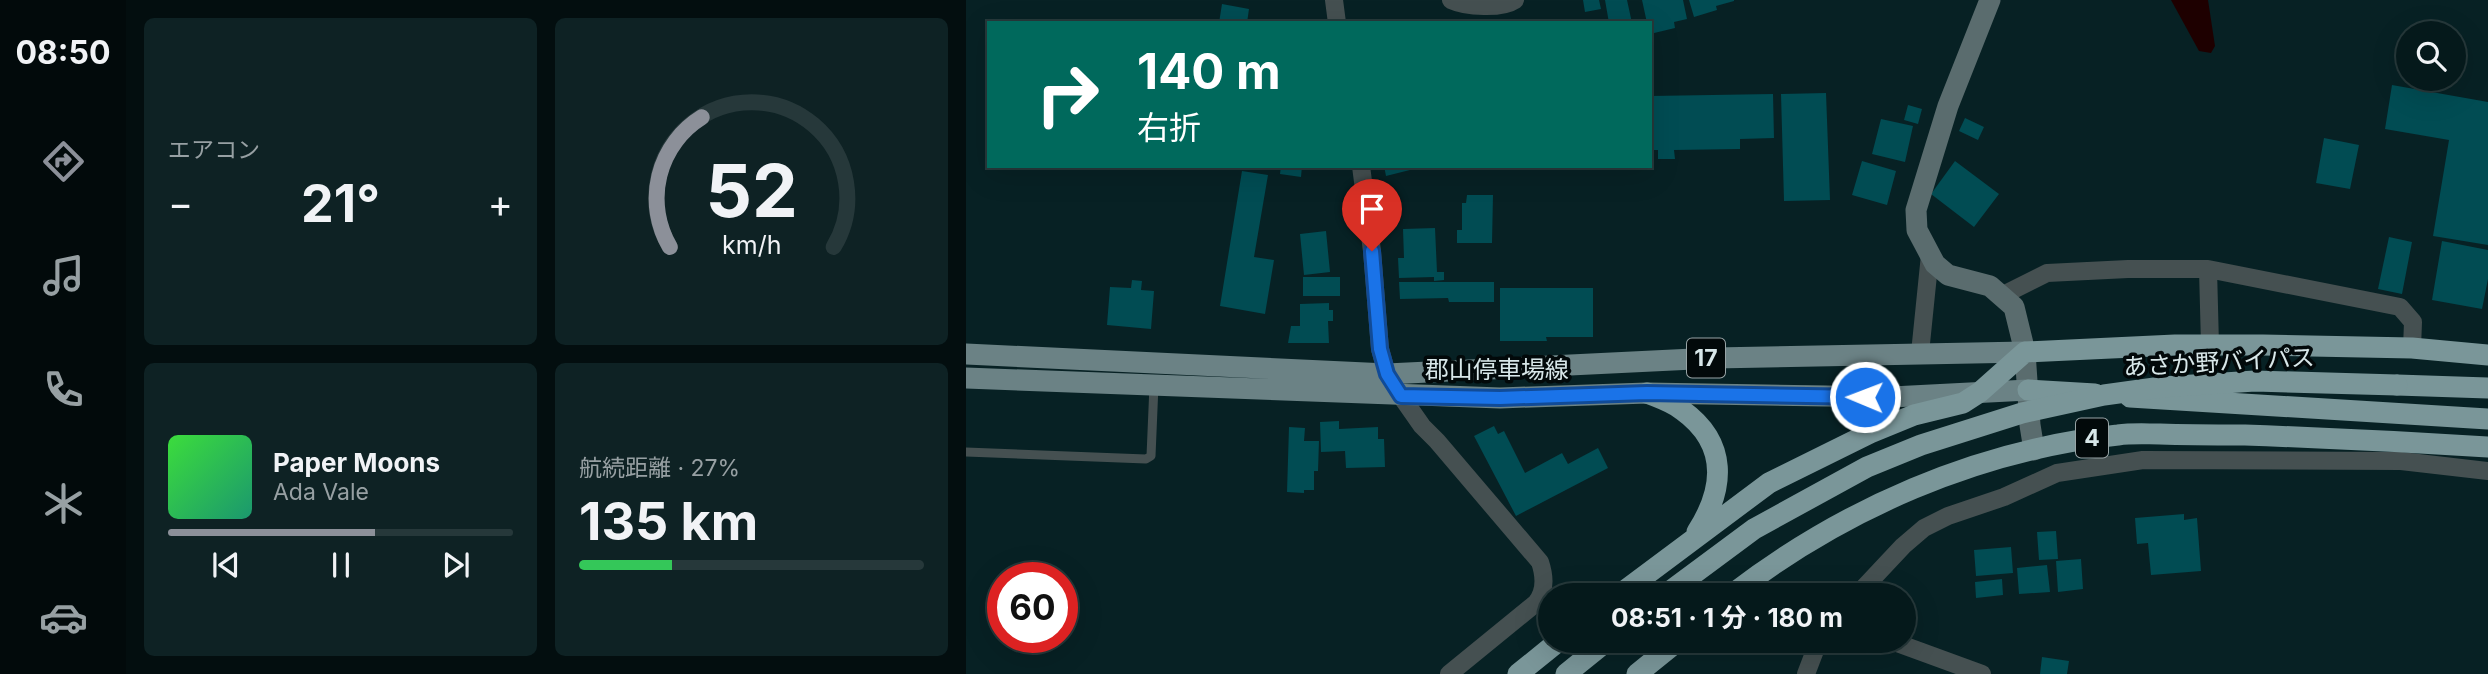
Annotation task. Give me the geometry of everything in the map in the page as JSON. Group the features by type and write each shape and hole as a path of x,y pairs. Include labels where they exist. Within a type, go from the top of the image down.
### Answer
{"highway":[{"path":"1635,583 1769,483 1914,415 1963,403 1980,392 2025,352 2210,345 2412,348 2488,355"},
{"name":"あさか野バイパス","path":"1681,583 1754,529 1867,467 1921,445 2022,413 2104,395 2162,387 2255,381 2488,388"},
{"path":"2028,390 2488,419"},
{"path":"1647,393 1681,409 1700,427 1714,447 1718,471 1717,493 1693,539"},
{"name":"4","path":"1750,583 1842,523 1898,493 1996,460 2087,439 2121,434 2315,437 2488,447"},
{"path":"1518,674 1544,653"},
{"path":"1566,674 1592,653"},
{"path":"1637,674 1663,653"}],"main road":[{"name":"郡山停車場線","path":"966,354 1387,374 1700,359 2025,352"},
{"name":"郡山停車場線","path":"966,377 1500,398 1647,393 1892,397 2028,390"}],"street":[{"path":"1334,0 1337,21"},
{"path":"1451,0 1457,3 1497,6 1506,6 1515,0"},
{"path":"1990,0 1948,106 1916,210 1917,230 1935,264 1948,275 1990,286 2014,307 2025,352 2030,425 2038,480"},
{"path":"1361,168 1372,251 1380,349 1387,374 1422,426 1540,562 1544,572 1544,590 1536,603 1449,674"},
{"path":"1920,353 1930,255"},
{"path":"2003,295 2048,273 2128,269 2208,270 2400,307 2413,321 2412,348"},
{"path":"2208,270 2210,345"},
{"path":"1868,583 1924,528 1948,516 2014,493 2056,473 2143,460 2401,461 2488,471"},
{"path":"1916,650 1982,674"},
{"path":"1806,674 1814,653"}],"lane":[{"path":"966,452 1146,459 1151,456 1154,385"}],"shaded area":[{"path":"2171,0 2208,0 2215,46 2211,53 2199,51"}],"building":[{"path":"1583,0 1599,0 1601,9 1585,12"},
{"path":"1605,0 1627,0 1632,21 1609,21"},
{"path":"1642,0 1683,0 1687,19 1674,22 1675,28 1652,34 1652,21 1647,21"},
{"path":"1689,0 1734,0 1734,1 1694,17"},
{"path":"1222,4 1249,9 1247,21 1219,21"},
{"path":"2392,85 2396,86 2396,91 2426,91 2488,102 2488,245 2433,236 2449,140 2385,129"},
{"path":"1826,93 1830,200 1784,201 1781,94"},
{"path":"1773,94 1774,138 1740,139 1740,149 1674,150 1675,159 1658,159 1658,150 1652,150 1652,96"},
{"path":"1908,105 1922,109 1918,124 1904,120"},
{"path":"1965,118 1984,127 1978,140 1959,131"},
{"path":"1881,119 1913,126 1905,162 1872,154"},
{"path":"2324,138 2359,145 2350,189 2316,183"},
{"path":"1862,161 1896,171 1887,205 1852,195"},
{"path":"1955,161 1999,194 1974,227 1931,194"},
{"path":"1281,168 1302,168 1301,177 1280,174"},
{"path":"1384,168 1418,168 1386,176"},
{"path":"1242,171 1268,175 1254,257 1274,260 1265,314 1220,306"},
{"path":"1467,195 1493,195 1492,243 1457,243 1457,230 1462,230 1462,203 1466,203"},
{"path":"1435,228 1437,272 1444,272 1444,280 1434,281 1434,277 1399,278 1398,258 1404,258 1403,229"},
{"path":"1326,231 1330,272 1304,275 1300,234"},
{"path":"2389,237 2412,242 2402,294 2378,289"},
{"path":"2442,241 2488,250 2488,279 2482,309 2432,300"},
{"path":"1303,277 1340,277 1340,296 1303,296"},
{"path":"1132,280 1142,281 1141,290 1154,291 1151,329 1107,325 1110,287 1131,288"},
{"path":"1399,282 1494,282 1494,302 1449,302 1448,298 1400,299"},
{"path":"1500,288 1593,288 1593,337 1500,341"},
{"path":"1329,303 1329,310 1333,310 1333,321 1328,321 1329,343 1288,343 1291,326 1300,326 1300,304"},
{"path":"1339,421 1339,429 1378,427 1378,439 1384,439 1385,467 1346,468 1345,451 1321,452 1320,422"},
{"path":"1494,426 1498,434 1504,431 1525,473 1562,453 1568,464 1598,448 1608,468 1516,516 1474,436"},
{"path":"1289,427 1305,428 1304,441 1319,441 1314,490 1304,490 1304,493 1287,492"},
{"path":"2184,514 2184,520 2197,518 2201,571 2151,575 2148,543 2137,544 2135,518"},
{"path":"2056,531 2058,559 2039,560 2037,532"},
{"path":"2011,547 2013,573 1976,576 1974,550"},
{"path":"2081,559 2083,589 2058,592 2056,561"},
{"path":"2047,565 2050,592 2019,594 2017,568"},
{"path":"2002,579 2003,595 1976,598 1975,582"},
{"path":"2042,657 2069,661 2067,674 2040,674"}],"route":[{"path":"1372,251 1380,349 1387,374 1401,396 1500,398 1647,393 1865,397"}]}
